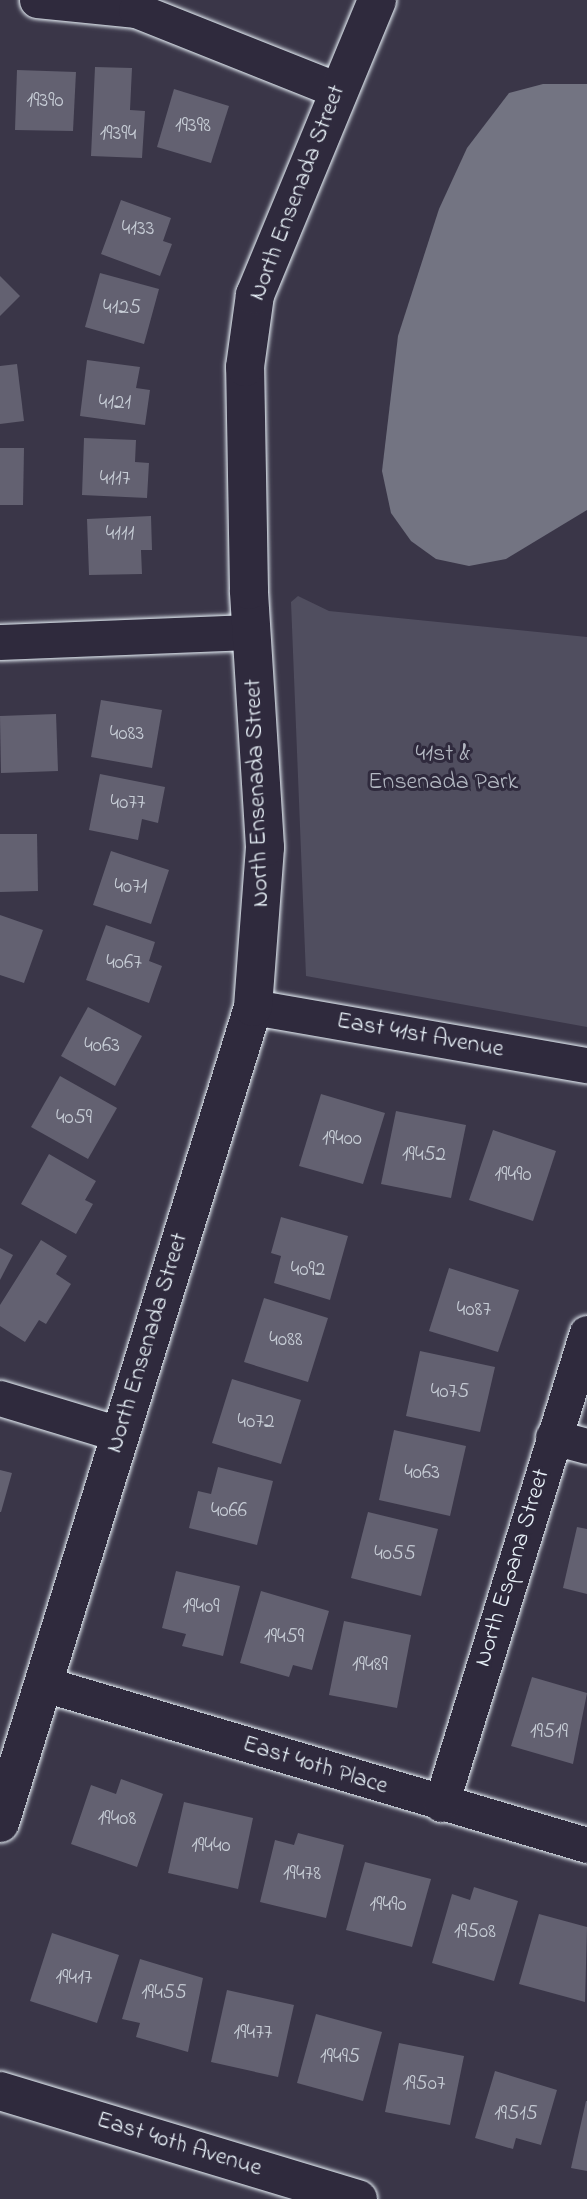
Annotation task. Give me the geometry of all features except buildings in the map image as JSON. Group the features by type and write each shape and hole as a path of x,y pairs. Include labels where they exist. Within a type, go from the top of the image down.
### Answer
{"street":[{"path":"37,0 136,10 337,90"},
{"name":"North Ensenada Street","path":"0,1824 253,1007 265,847 251,632 245,367 255,295 337,90 377,0"},
{"path":"0,642 251,632"},
{"name":"East 41st Avenue","path":"253,1007 587,1065"},
{"name":"North Espana Street","path":"440,1804 587,1333"},
{"path":"0,1398 119,1434"},
{"path":"553,1437 587,1446"},
{"name":"East 40th Place","path":"44,1684 440,1804 587,1845"},
{"name":"East 40th Avenue","path":"0,2091 358,2199"}],"green space":[{"name":"41st & Ensenada Park","path":"298,596 329,611 587,637 587,1027 306,976 291,602"}],"water":[{"path":"543,84 587,84 587,510 506,559 469,566 436,559 411,541 391,513 382,471 398,336 439,209 467,148 509,93"}]}
